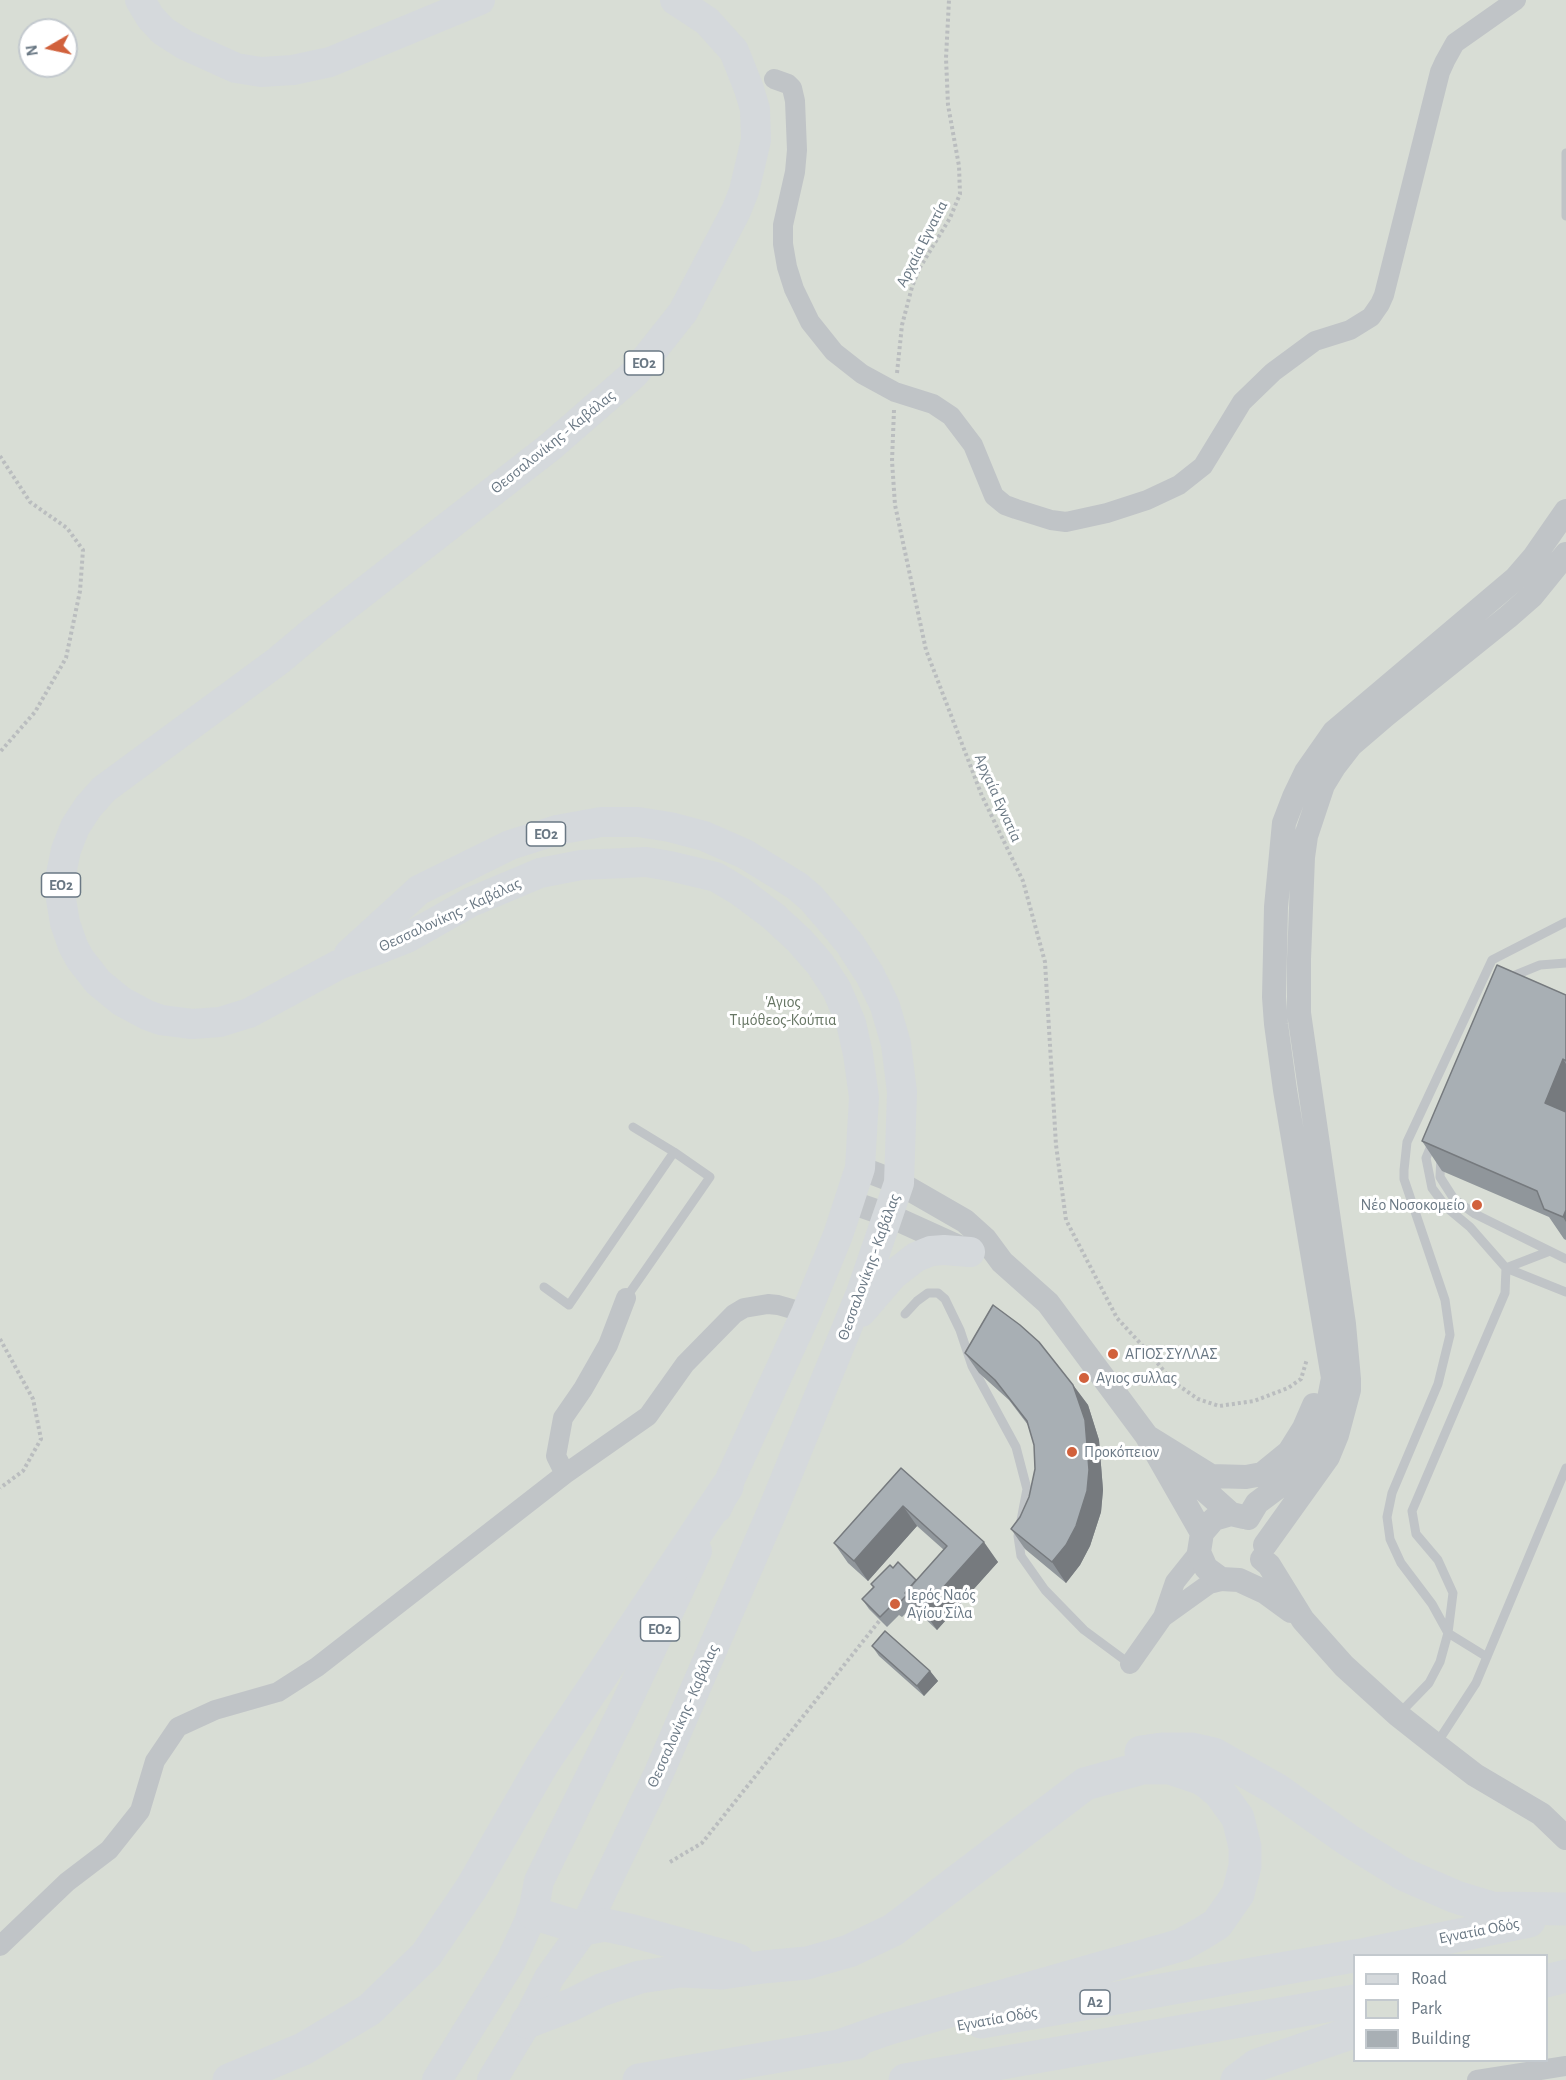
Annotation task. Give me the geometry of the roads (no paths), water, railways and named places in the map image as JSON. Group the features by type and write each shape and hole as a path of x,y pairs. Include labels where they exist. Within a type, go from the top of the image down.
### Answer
{"highway":[{"path":"229,2080 303,2049 369,2010 426,1956 472,1887 542,1765 727,1487"},
{"path":"1085,1784 1091,1772 1127,1755 1162,1749 1192,1749 1214,1754 1276,1789 1348,1840 1403,1874 1492,1908 1566,1911"},
{"path":"527,2022 572,2005 601,1990 640,1977 681,1971 722,1973 763,1966 807,1963 849,1951 893,1930 1085,1784 1142,1768 1170,1768 1193,1776 1221,1793 1238,1818 1245,1847 1245,1866 1238,1894 1217,1924 1180,1945 886,2029 836,2047"},
{"name":"Εγνατία Οδός","path":"1365,1954 1566,1911"},
{"path":"533,1913 584,1929 605,1925 763,1966"},
{"name":"Εγνατία Οδός","path":"639,2080 1353,1957"},
{"path":"1548,1961 1566,1958"},
{"path":"1548,1980 1566,1976"},
{"path":"905,2080 1353,2001"},
{"path":"1237,2080 1257,2064 1353,2032"}],"main road":[{"path":"140,0 150,17 163,31 184,45 236,68 261,72 293,70 330,62 480,0"},
{"name":"Θεσσαλονίκης - Καβάλας","path":"437,2080 511,1961 533,1913 539,1881 727,1487 806,1313 850,1202 860,1168 864,1097 851,1023 837,990 820,964 773,915 716,877 646,862 580,866 540,873 471,902 407,938 338,964 262,1006 235,1018 220,1022 192,1024 161,1020 121,1002 88,971 73,946 64,923 61,874 66,850 75,827 104,789 278,661 550,447 634,374 683,312 736,211 744,191 756,140 754,109 749,88 734,51 707,21 675,0"},
{"name":"Θεσσαλονίκης - Καβάλας","path":"338,964 419,890 510,845 557,830 601,822 638,822 704,836 745,854 797,886 811,898 850,944 870,975 885,1006 896,1044 902,1092 899,1184 845,1334 774,1507 658,1775 584,1929 549,1978 527,2022 492,2080"},
{"path":"845,1334 893,1275 916,1257 938,1250 970,1252"}],"street":[{"path":"774,79 792,88 795,101 797,150 783,234 787,267 794,289 810,322 834,352 874,383 933,404 951,416 973,445 993,496 1016,509 1051,520 1066,522 1147,500 1179,485 1203,466 1242,402 1273,372 1315,341 1350,330 1371,317 1383,295 1444,61 1455,43 1465,34 1516,0"},
{"path":"1130,1664 1163,1617 1175,1582 1214,1519 1240,1516 1289,1479 1312,1449 1325,1419 1333,1378 1285,1090 1274,997 1276,907 1284,823 1294,796 1306,772 1334,732 1515,579 1534,557 1566,511"},
{"path":"1163,1617 1209,1584 1234,1579 1254,1571 1263,1552 1328,1457 1337,1435 1348,1390 1344,1324 1298,1005 1303,857 1308,828 1323,785 1351,746 1532,596 1566,554"},
{"path":"860,1168 899,1184 965,1221 985,1239 1002,1262 1048,1303 1146,1435 1200,1543 1206,1568 1221,1579 1234,1579 1265,1592 1303,1620"},
{"path":"850,1202 888,1215 970,1252 1002,1262"},
{"path":"565,1474 556,1456 563,1418 583,1389 608,1345 627,1298"},
{"path":"0,1946 68,1882 109,1850 140,1811 155,1761 178,1727 215,1710 278,1692 317,1668 565,1474 648,1416 685,1364 734,1314 744,1308 768,1304 806,1313"},
{"path":"1146,1435 1211,1476 1246,1477 1262,1474 1289,1452 1313,1410 1323,1313"},
{"path":"1172,1452 1202,1488 1260,1530 1263,1552 1269,1565 1303,1620 1344,1666 1398,1715 1436,1745 1475,1775 1541,1814 1566,1838"},
{"path":"1477,2080 1566,2066"}],"lane":[{"path":"1566,153 1566,216"},
{"path":"1487,1657 1448,1634 1432,1604 1401,1563 1390,1539 1387,1517 1392,1493 1438,1384 1450,1335 1445,1300 1404,1179 1407,1142 1492,960 1566,922"},
{"path":"1501,980 1540,965 1566,963"},
{"path":"627,1298 710,1177 633,1127"},
{"path":"1439,1127 1426,1158 1432,1188 1446,1207 1470,1227 1506,1268 1566,1292"},
{"path":"1446,1145 1441,1156 1440,1177 1454,1199 1475,1214 1566,1259"},
{"path":"544,1287 569,1305 674,1152"},
{"path":"1470,1227 1475,1214"},
{"path":"1506,1268 1550,1251"},
{"path":"1398,1715 1428,1683 1440,1662 1448,1634 1453,1593 1438,1560 1416,1534 1412,1511 1505,1293 1506,1268"},
{"path":"905,1314 928,1293 938,1293 945,1299 960,1330 972,1366 1016,1446 1027,1489 1018,1536 1021,1556 1046,1590 1084,1630 1130,1664"},
{"path":"1436,1745 1470,1693 1487,1657 1566,1468"}],"place":[{"name":"Νέο Νοσοκομείο","path":"1477,1205"},
{"name":"ΑΓΙΟΣ ΣΥΛΛΑΣ","path":"1113,1354"},
{"name":"Αγιος συλλας","path":"1084,1378"},
{"name":"Προκόπειον","path":"1072,1452"},
{"name":"Ιερός Ναός Αγίου Σίλα","path":"895,1604"}],"park label":[{"name":"'Αγιος Τιμόθεος-Κούπια","path":"783,1011"}]}
